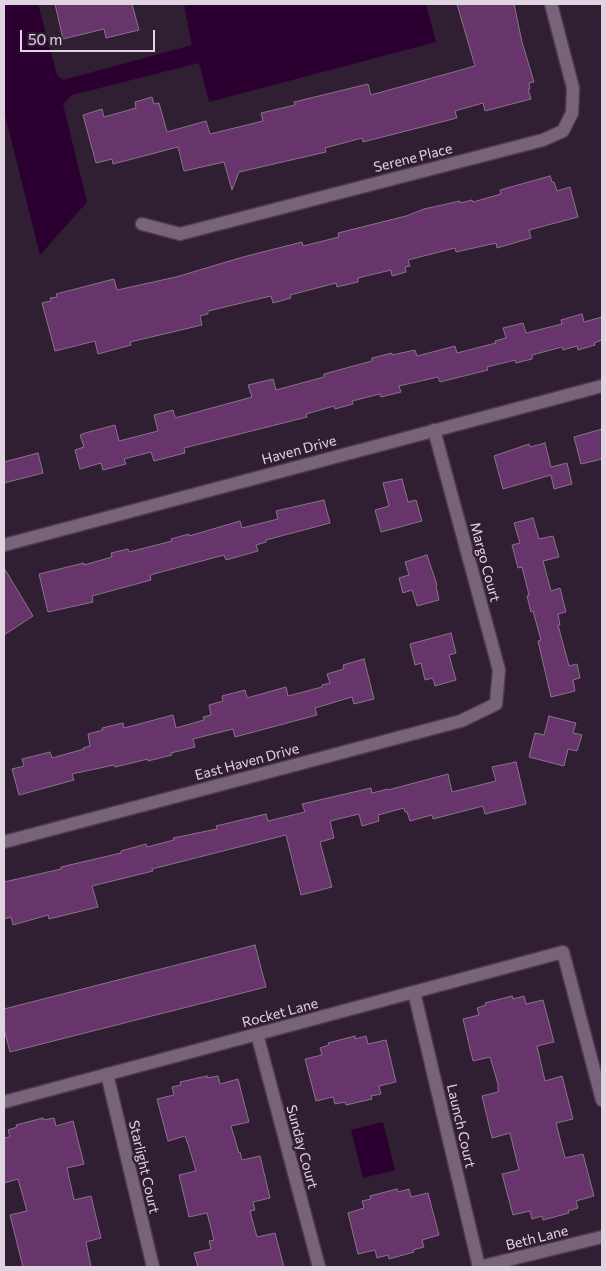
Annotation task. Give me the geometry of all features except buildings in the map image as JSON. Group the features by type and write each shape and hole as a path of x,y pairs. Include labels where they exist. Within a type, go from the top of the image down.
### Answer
{"street":[{"name":"Serene Place","path":"142,224 180,234 543,140 563,131 572,113 573,88 551,4"},
{"name":"Haven Drive","path":"4,545 602,386"},
{"name":"Margo Court","path":"434,430 499,670 496,704"},
{"name":"East Haven Drive","path":"4,842 461,721 496,704"},
{"name":"Rocket Lane","path":"4,1102 563,952 602,1100"},
{"name":"Launch Court","path":"414,992 479,1267"},
{"name":"Sunday Court","path":"257,1034 319,1267"},
{"name":"Starlight Court","path":"107,1074 153,1267"},
{"name":"Beth Lane","path":"479,1267 602,1237"}],"shaded area":[{"path":"4,4 38,4 57,75 63,80 192,45 184,6 193,4 426,4 436,42 209,102 199,63 72,95 63,104 87,202 40,255 4,111"},
{"path":"383,1122 395,1170 363,1178 351,1130"}]}
